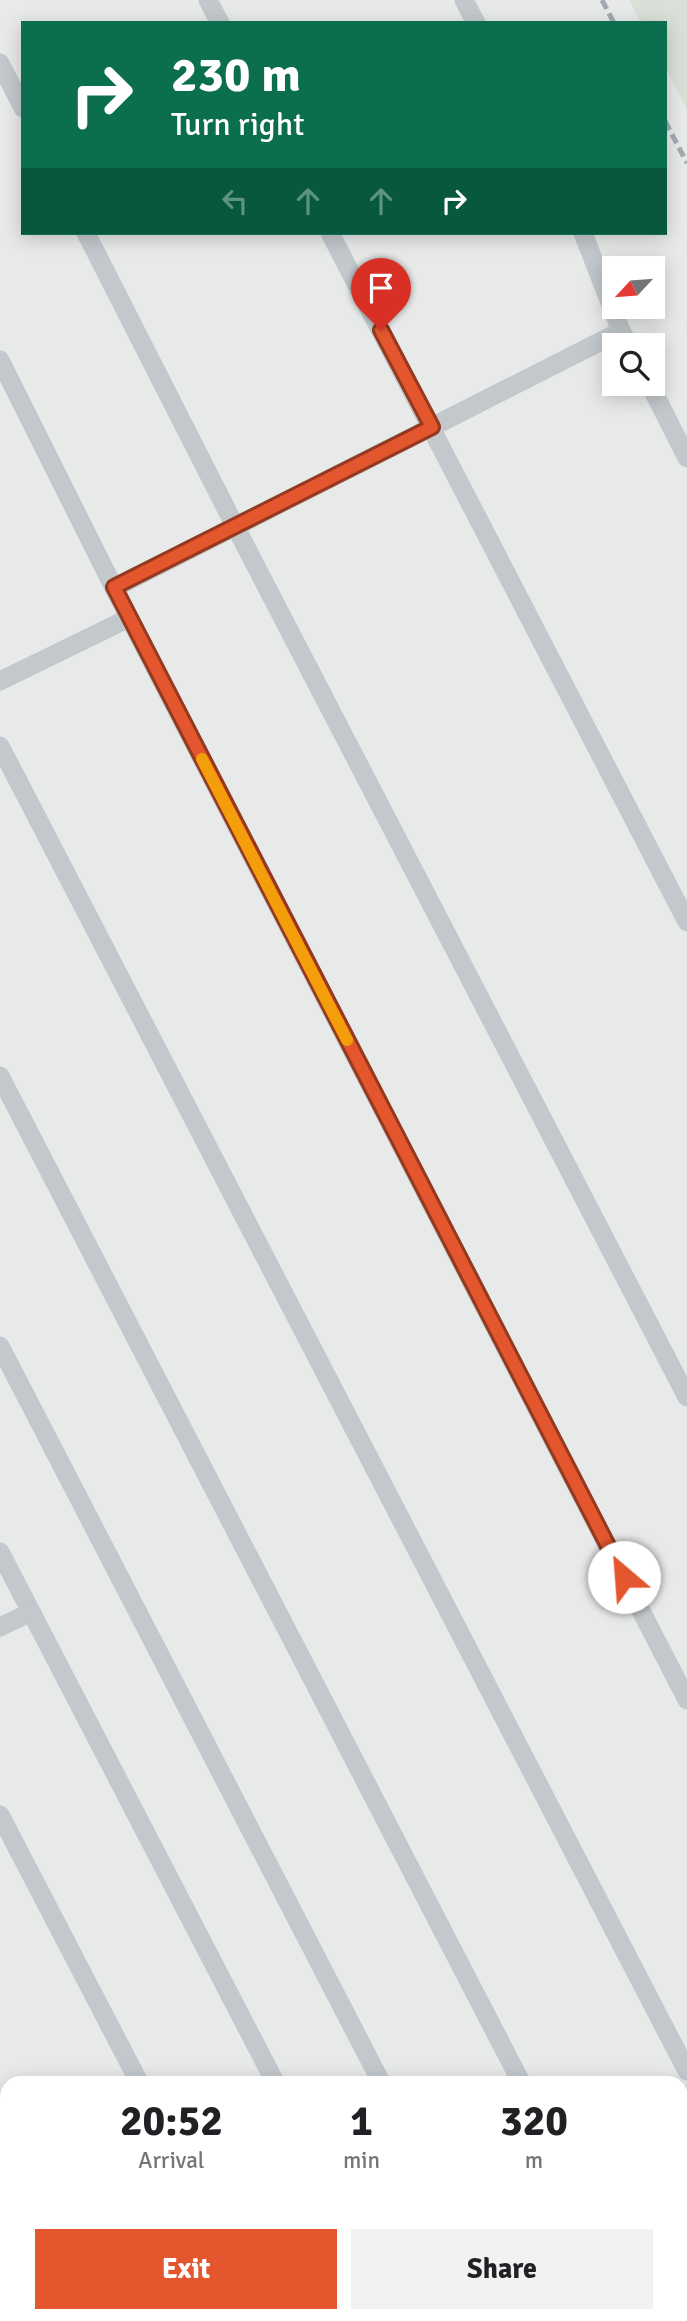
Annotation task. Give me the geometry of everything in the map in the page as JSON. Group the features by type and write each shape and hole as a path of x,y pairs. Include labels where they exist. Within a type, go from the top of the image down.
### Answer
{"lane":[{"path":"208,0 219,21"},
{"path":"464,0 475,21"},
{"path":"0,63 21,104"},
{"path":"87,235 687,1397"},
{"path":"331,235 687,922"},
{"path":"584,235 623,333"},
{"path":"114,587 432,427 602,349"},
{"path":"0,360 129,618 687,1700"},
{"path":"656,396 687,458"},
{"path":"0,681 129,618"},
{"path":"0,746 687,2071"},
{"path":"0,1076 518,2076"},
{"path":"0,1346 378,2076"},
{"path":"0,1552 272,2076"},
{"path":"0,1627 31,1612"},
{"path":"0,1815 136,2076"}],"shaded area":[{"path":"0,0 629,0 640,21 21,21 21,235 667,235 667,72 687,110 687,2076 0,2076"},
{"path":"629,0 687,0 687,110 667,72 667,21 640,21"}],"railway":[{"path":"602,0 613,21"},
{"path":"667,125 687,163"}],"slow traffic":[{"path":"202,759 347,1040"}],"route":[{"path":"381,330 432,427 114,587 624,1577"}]}
